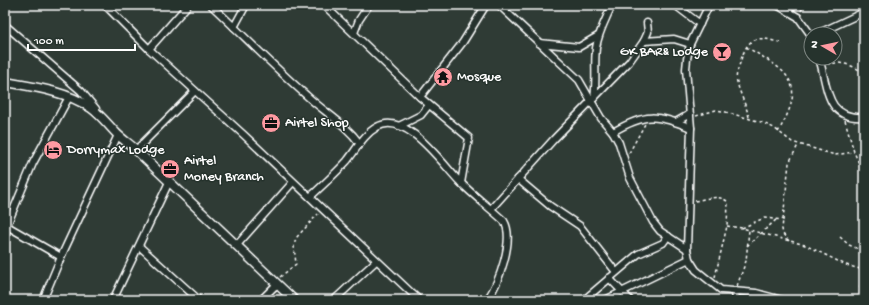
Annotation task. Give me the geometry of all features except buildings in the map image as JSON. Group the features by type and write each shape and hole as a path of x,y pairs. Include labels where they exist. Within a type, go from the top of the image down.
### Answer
{"street":[{"path":"105,5 150,49 244,135 419,300"},
{"path":"150,49 188,5"},
{"path":"211,5 270,63 309,98 347,128 360,144"},
{"path":"234,27 246,5"},
{"path":"324,5 420,97 469,138 461,183"},
{"path":"354,33 359,20 369,5"},
{"path":"420,97 463,42 486,5"},
{"path":"498,5 579,80 593,99 601,118 613,132 625,156 630,178 653,222 668,236 687,249"},
{"path":"593,99 596,81 595,59 598,36 612,5"},
{"path":"675,5 700,24"},
{"path":"709,5 690,44 686,69 691,128 687,249 689,259 696,270 721,290 756,293 782,300"},
{"path":"777,5 798,17 804,26"},
{"path":"834,26 864,12"},
{"path":"491,209 629,62 644,41 648,32 647,23"},
{"path":"5,26 81,91 118,135 136,150 294,300"},
{"path":"539,43 579,47 598,36"},
{"path":"644,41 674,39 690,44"},
{"path":"821,66 832,105 838,112 844,115 864,117"},
{"path":"5,82 39,88 69,97 90,107 102,117"},
{"path":"136,150 195,91"},
{"path":"61,257 6,228 33,163 69,97"},
{"path":"398,126 421,115 429,105"},
{"path":"676,122 690,116"},
{"path":"613,132 631,122 648,117 663,118 691,128"},
{"path":"310,197 346,162 360,144 378,126 385,124 398,126 418,137 461,183 491,209 508,227 508,238 497,284 488,300"},
{"path":"43,300 61,257 118,135"},
{"path":"518,179 550,206 580,226 616,272"},
{"path":"114,300 169,182"},
{"path":"237,245 293,182"},
{"path":"584,300 638,254 663,243 668,236"},
{"path":"139,246 199,300"},
{"path":"605,300 689,259"},
{"path":"334,300 376,261"},
{"path":"609,278 630,300"},
{"path":"261,300 276,283"},
{"path":"735,291 736,300"}],"path":[{"path":"749,117 736,79 746,47 749,42 756,39 767,38 783,44"},
{"path":"746,47 774,63 788,76 793,88 794,97 791,110 778,132"},
{"path":"843,63 854,66 864,73"},
{"path":"690,116 716,110 749,117 774,128 792,142 799,145 835,155 854,152"},
{"path":"844,115 854,152 864,175"},
{"path":"625,156 634,146 648,117"},
{"path":"789,242 782,232 789,163 799,145"},
{"path":"688,202 718,198 724,199 728,202 727,226 713,284"},
{"path":"276,283 285,272 296,264 294,246 296,238 304,227 322,210"},
{"path":"742,228 764,218 784,220"},
{"path":"748,246 778,219"},
{"path":"727,226 763,233 789,242 809,246 846,265 864,270"},
{"path":"735,291 744,270 749,230"},
{"path":"840,238 849,245 864,251"},
{"path":"861,300 860,287 864,273"}],"place":[{"name":"GK BAR& Lodge","path":"722,52"},
{"name":"Mosque","path":"443,77"},
{"name":"Airtel Shop","path":"271,123"},
{"name":"Dorrymax Lodge","path":"53,150"},
{"name":"Airtel Money Branch","path":"170,169"}]}
